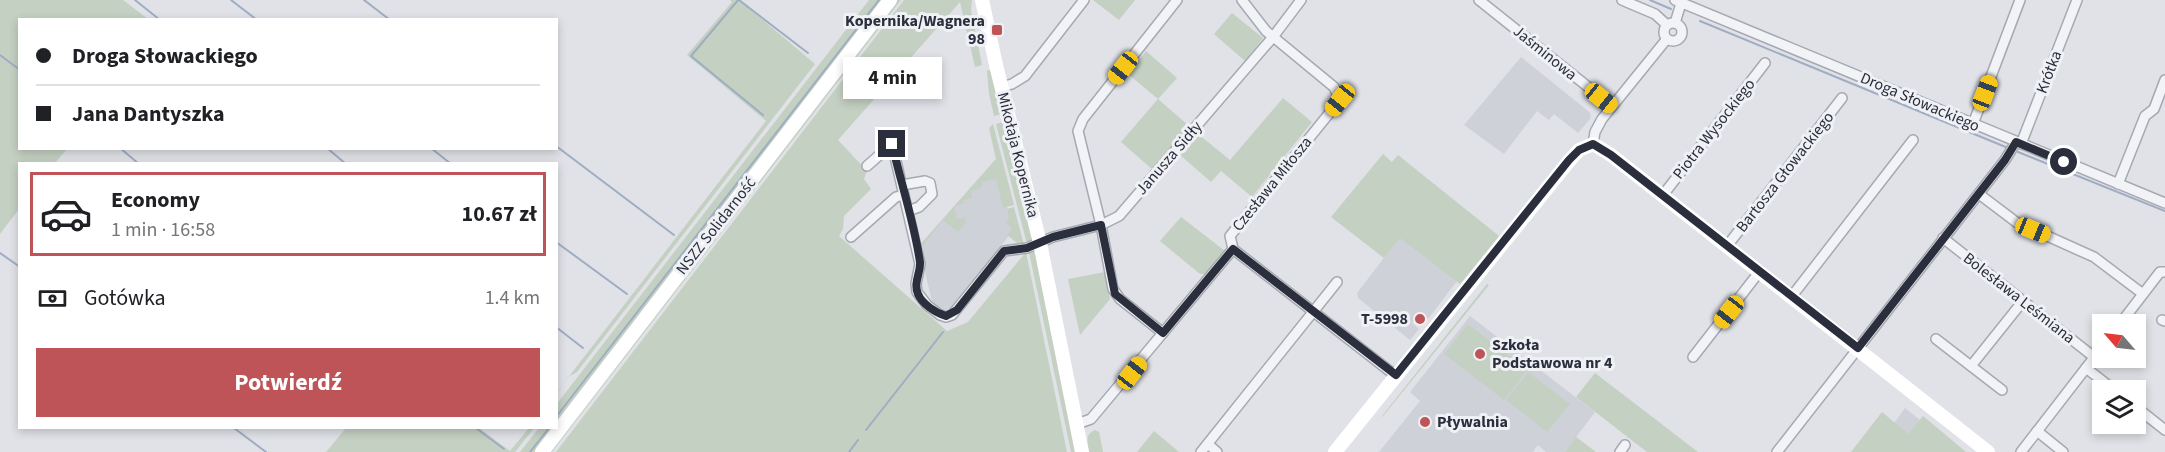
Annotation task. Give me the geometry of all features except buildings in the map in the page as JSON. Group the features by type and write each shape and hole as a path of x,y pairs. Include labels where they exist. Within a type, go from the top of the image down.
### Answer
{"street":[{"name":"NSZZ Solidarność","path":"542,452 890,0"},
{"name":"Mikołaja Kopernika","path":"982,0 1040,243 1082,452"},
{"path":"1001,87 1012,84 1025,76 1084,0"},
{"path":"1163,333 1115,294 1079,137 1080,124 1177,0"},
{"path":"1242,0 1273,37"},
{"name":"Janusza Sidły","path":"908,211 920,264 916,284 917,292 927,305 940,315 946,316 957,310 1004,251 1027,248 1053,237 1101,225 1119,216 1273,37 1301,0"},
{"name":"Jaśminowa","path":"1479,0 1612,106"},
{"path":"1622,0 1681,28 1681,37 1674,42 1666,40"},
{"path":"1972,124 2020,0"},
{"name":"Krótka","path":"1777,452 2018,143 2077,0"},
{"path":"1666,40 1663,32 1671,24 1680,1"},
{"name":"Droga Słowackiego","path":"1680,1 2165,203"},
{"name":"Czesława Miłosza","path":"1273,37 1334,87 1340,100 1230,236 1233,249 1396,375"},
{"path":"1593,144 1597,125 1666,40"},
{"name":"Piotra Wysockiego","path":"1663,195 1765,63"},
{"path":"2118,184 2145,116 2154,109 2165,80"},
{"name":"Bartosza Głowackiego","path":"1727,246 1842,98"},
{"path":"1792,296 1913,140"},
{"path":"851,237 903,190 926,182 930,183 932,194 919,207 908,211 903,190 892,144 867,166"},
{"path":"1593,144 1663,195 1988,452"},
{"path":"1335,452 1569,160 1579,150 1593,144"},
{"path":"1978,194 2016,222 2094,256 2143,294"},
{"name":"Bolesława Leśmiana","path":"1943,238 2092,355"},
{"path":"1077,424 1092,419 1233,249"},
{"path":"1693,357 1760,271"},
{"path":"2128,314 2160,272 2165,272"},
{"path":"1217,452 1205,448 1337,282"},
{"path":"1971,366 2023,301"},
{"path":"1936,339 2002,390"},
{"path":"2021,452 2092,360"},
{"path":"2086,368 2101,380"},
{"path":"2146,415 2165,430"},
{"path":"2037,431 2063,452"}],"shaded area":[{"path":"1521,57 1591,114 1590,119 1578,133 1554,114 1549,120 1537,111 1504,154 1464,125"},
{"path":"996,159 1013,231 948,310 941,312 933,306 919,246"},
{"path":"1400,237 1457,281 1428,319 1420,313 1412,323 1419,329 1410,340 1358,298 1357,293"},
{"name":"Szkoła Podstawowa nr 4","path":"1470,316 1595,412 1565,452 1546,452 1538,445 1533,452 1379,452 1420,401 1410,392"},
{"path":"1905,408 1920,420 1908,435 1894,423"}],"green space":[{"path":"0,0 123,0 147,18 18,18 18,150 66,150 56,162 18,162 18,210 0,234"},
{"path":"730,0 739,0 815,64 577,372 569,376 766,121 687,55 732,2"},
{"path":"869,0 884,0 558,423 558,402"},
{"path":"897,0 901,0 552,452 548,452"},
{"path":"904,0 972,0 971,10 982,65 975,67 960,2 838,140 867,171 864,179 871,189 844,216 843,229 839,236 947,331 968,322 1026,252 1067,452 556,452"},
{"path":"1093,0 1135,0 1119,20"},
{"path":"1232,13 1263,38 1245,61 1214,34"},
{"path":"1146,51 1177,78 1158,99 1128,74"},
{"path":"987,70 993,71 1001,114 994,116 989,94"},
{"path":"1283,98 1312,122 1252,197 1221,171 1211,182 1180,155 1198,134 1230,160"},
{"path":"1158,99 1189,126 1152,169 1121,142"},
{"path":"1003,122 1006,125 1033,239 1027,244 996,124"},
{"path":"993,124 1014,205 1003,208 996,179 982,182 981,188 971,191 972,198 963,200 964,204 954,208 957,219 965,218 966,222 958,232 943,220 921,248 925,262 922,263 919,246 996,159 989,128"},
{"path":"1383,154 1392,162 1398,155 1499,236 1460,284 1400,238 1384,258 1331,217"},
{"path":"1014,207 1024,245 1021,246 1007,235 1012,229 1006,223 1009,218 1007,209"},
{"path":"1181,217 1225,251 1206,274 1200,274 1160,241"},
{"path":"1029,252 1037,254 1078,452 1071,452"},
{"path":"1105,272 1110,299 1080,335 1068,279"},
{"path":"1487,284 1489,285 1384,415 1372,423 1382,416"},
{"path":"1468,324 1527,370 1504,400 1444,354"},
{"path":"1528,372 1570,404 1547,432 1506,400"},
{"path":"1595,373 1698,452 1647,452 1576,397"},
{"path":"1882,412 1908,434 1923,416 1966,452 1851,452"},
{"path":"345,429 480,429 510,451 528,429 533,429 515,452 326,452"},
{"path":"538,429 553,429 535,452 520,452"},
{"path":"1095,430 1099,432 1103,452 1089,452 1088,436"},
{"path":"1154,431 1179,452 1137,452"},
{"path":"1576,437 1596,452 1565,452"}],"waterway":[{"path":"135,0 158,18"},
{"path":"231,0 254,18"},
{"path":"364,0 387,18"},
{"path":"738,0 691,56 763,115"},
{"path":"739,0 808,53"},
{"path":"558,414 879,0"},
{"path":"1650,0 1671,9"},
{"path":"1700,21 2008,148"},
{"path":"0,55 18,68"},
{"path":"558,148 674,235"},
{"path":"122,150 137,162"},
{"path":"329,150 344,162"},
{"path":"434,150 448,162"},
{"path":"2018,152 2165,211"},
{"path":"558,243 627,294"},
{"path":"0,253 18,266"},
{"path":"558,329 583,348"},
{"path":"866,430 943,332"},
{"path":"235,429 266,452"},
{"path":"477,429 504,449"},
{"path":"530,452 548,429"},
{"path":"849,452 858,440"}],"place":[{"name":"Kopernika/Wagnera 98","path":"997,30"},
{"name":"T-5998","path":"1420,319"},
{"name":"Szkoła Podstawowa nr 4","path":"1480,354"},
{"name":"Pływalnia","path":"1425,422"}],"route":[{"path":"892,144 920,264 916,284 917,292 927,305 940,315 952,315 957,310 1004,251 1027,248 1053,237 1101,225 1115,294 1163,333 1233,249 1396,375 1569,160 1579,150 1593,144 1611,155 1858,348 2012,151 2016,142 2064,162"}]}
